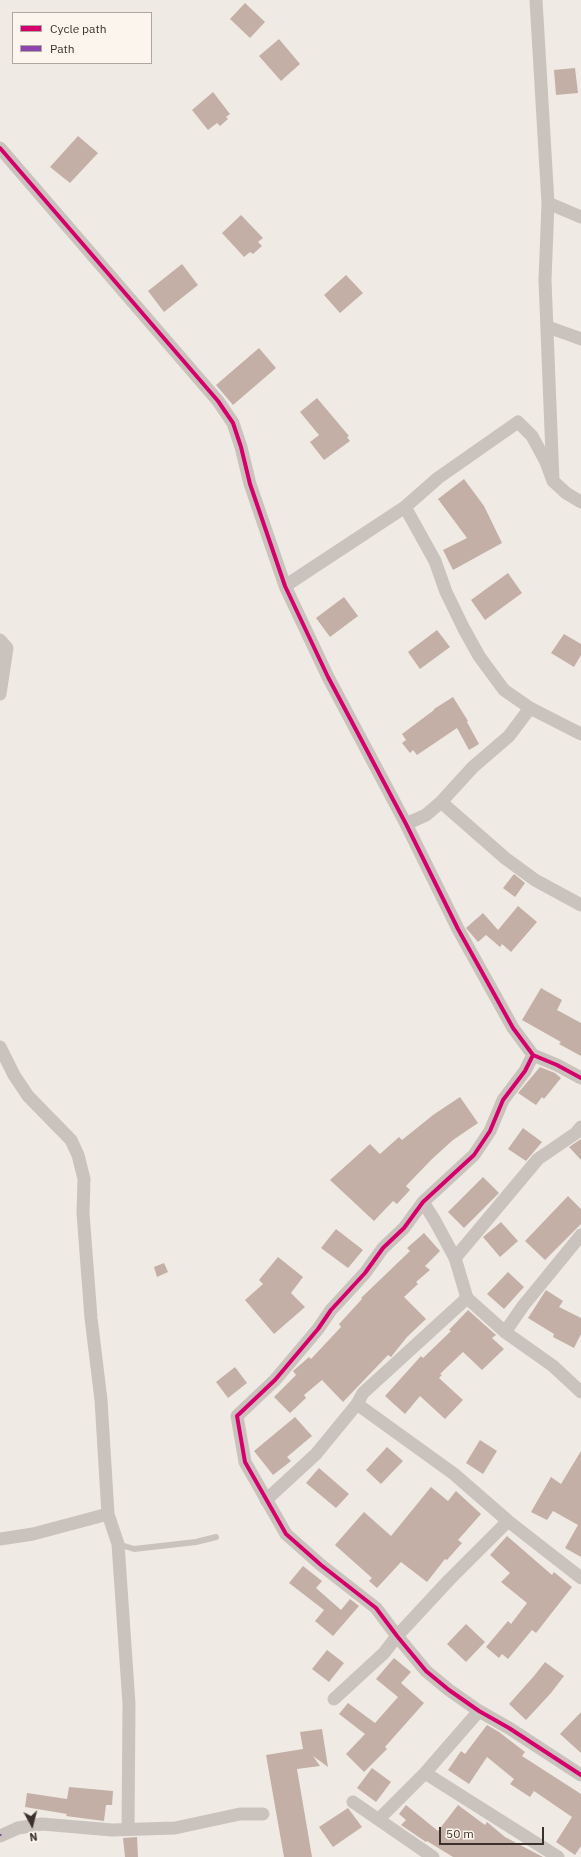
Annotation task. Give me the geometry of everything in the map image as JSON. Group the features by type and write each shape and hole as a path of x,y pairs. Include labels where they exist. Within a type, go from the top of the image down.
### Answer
{"street":[{"path":"536,0 548,203 545,280 553,481"},
{"path":"0,148 218,401 233,423 241,447 250,484 285,586 328,677 406,824 458,929 513,1028 533,1055 557,1065 581,1078"},
{"path":"548,203 581,217"},
{"path":"548,327 581,339"},
{"path":"285,586 405,507 438,478 518,422 532,436 546,462 553,481 566,493 581,502"},
{"path":"405,507 435,561 446,592 479,656 504,690 530,708 581,734"},
{"path":"0,640 7,648 0,694"},
{"path":"406,824 426,815 441,802 473,767 509,736 530,708"},
{"path":"441,802 505,858 536,880 581,905"},
{"path":"0,1047 14,1075 28,1096 71,1140 78,1155 84,1179 84,1220 91,1318 101,1400 108,1514 118,1544 129,1704 128,1829"},
{"path":"533,1055 525,1070 503,1100 490,1131 474,1155 422,1202 404,1228 383,1248 365,1273 332,1310 275,1380 237,1416 245,1462 286,1534 321,1565 376,1608 426,1671 448,1690 581,1775"},
{"path":"454,1258 538,1159 576,1133 581,1127"},
{"path":"422,1202 435,1221 454,1258 467,1298 505,1332 553,1366 581,1392"},
{"path":"505,1332 523,1306 581,1235"},
{"path":"266,1500 316,1454 363,1393 467,1298"},
{"path":"356,1404 454,1474 508,1521 581,1578"},
{"path":"0,1539 33,1534 108,1514"},
{"path":"334,1699 384,1653 397,1636 449,1580 508,1521"},
{"path":"379,1819 425,1773 479,1711"},
{"path":"425,1773 558,1857"},
{"path":"353,1802 433,1857"},
{"path":"0,1836 18,1828 42,1824 104,1829 175,1828 240,1814 263,1814"}],"lane":[{"path":"118,1544 134,1549 196,1542 216,1537"}],"building":[{"path":"245,3 265,22 250,38 230,19"},
{"path":"279,39 300,64 281,81 259,56"},
{"path":"575,68 578,93 556,95 554,70"},
{"path":"213,92 230,114 226,117 228,119 220,126 217,123 208,130 192,110"},
{"path":"78,136 98,153 70,183 50,167"},
{"path":"241,215 263,238 258,242 262,246 253,254 250,252 244,257 222,233"},
{"path":"182,264 198,285 164,312 148,291"},
{"path":"346,275 363,293 340,313 324,295"},
{"path":"259,348 276,368 233,405 216,385"},
{"path":"317,398 349,436 347,437 350,441 324,460 310,442 319,435 300,412"},
{"path":"464,479 484,506 502,543 453,570 443,550 467,538 438,499"},
{"path":"508,573 522,593 485,620 471,600"},
{"path":"344,597 358,616 330,637 316,618"},
{"path":"437,630 450,647 420,669 408,652"},
{"path":"564,634 581,644 581,655 574,667 551,653"},
{"path":"453,697 468,721 467,722 479,744 469,750 457,728 417,755 413,750 410,753 402,743 406,740 402,734 434,709"},
{"path":"514,874 525,883 515,897 503,888"},
{"path":"518,906 537,922 511,952 502,944 500,947 486,935 478,942 466,928 483,913 498,930"},
{"path":"541,988 562,1000 557,1010 581,1023 581,1056 559,1044 561,1042 522,1020"},
{"path":"540,1067 555,1073 561,1078 544,1099 542,1097 536,1105 518,1093"},
{"path":"460,1097 478,1123 453,1140 432,1159 406,1186 410,1190 397,1204 393,1201 374,1221 330,1180 370,1144 380,1154 399,1137 402,1140 433,1115"},
{"path":"523,1128 542,1142 526,1161 508,1149"},
{"path":"581,1139 581,1160 569,1147"},
{"path":"483,1177 499,1193 464,1228 448,1212"},
{"path":"568,1196 581,1209 581,1224 545,1260 525,1241"},
{"path":"501,1222 518,1241 500,1257 483,1237"},
{"path":"336,1229 363,1250 348,1268 321,1248"},
{"path":"424,1233 440,1251 425,1266 430,1270 416,1282 418,1284 404,1297 426,1319 407,1337 391,1357 388,1355 343,1402 322,1380 304,1395 306,1398 290,1413 274,1397 296,1375 293,1371 309,1357 311,1359 341,1327 339,1324 362,1299 361,1298 410,1251 407,1248"},
{"path":"278,1257 303,1277 291,1293 305,1307 274,1334 245,1300 263,1284 259,1280"},
{"path":"164,1263 168,1272 157,1277 154,1267"},
{"path":"508,1272 524,1287 504,1309 487,1294"},
{"path":"546,1290 563,1301 559,1307 581,1318 581,1334 574,1348 553,1337 554,1334 528,1318"},
{"path":"468,1310 496,1335 492,1338 504,1349 482,1370 463,1352 440,1374 442,1375 439,1378 463,1400 445,1419 420,1396 405,1414 385,1396 421,1356 423,1358 451,1331 449,1330"},
{"path":"235,1367 247,1383 228,1398 216,1382"},
{"path":"295,1417 312,1436 287,1457 291,1461 273,1475 254,1451"},
{"path":"480,1440 497,1451 483,1474 466,1463"},
{"path":"387,1447 403,1461 381,1484 366,1470"},
{"path":"581,1451 581,1557 565,1548 578,1525 553,1511 547,1520 531,1512 551,1477 561,1484"},
{"path":"319,1468 349,1494 336,1508 306,1483"},
{"path":"431,1487 448,1501 456,1491 481,1514 458,1540 462,1543 447,1560 445,1559 427,1582 401,1562 377,1588 369,1581 372,1578 335,1545 364,1512 391,1536"},
{"path":"507,1536 552,1575 554,1572 572,1587 536,1633 532,1630 508,1659 502,1654 499,1658 486,1647 508,1621 511,1624 527,1603 501,1582 510,1573 490,1555"},
{"path":"303,1566 322,1581 316,1588 341,1610 350,1599 359,1606 333,1636 315,1621 324,1610 289,1583"},
{"path":"466,1624 485,1642 466,1662 447,1644"},
{"path":"327,1650 344,1663 329,1682 312,1669"},
{"path":"394,1658 411,1672 401,1683 424,1703 385,1747 387,1749 364,1772 346,1754 365,1734 339,1714 348,1703 375,1723 398,1697 376,1679"},
{"path":"545,1662 564,1676 551,1693 526,1720 509,1704"},
{"path":"581,1712 581,1753 560,1734"},
{"path":"487,1725 499,1732 525,1752 522,1756 581,1794 581,1846 575,1855 556,1842 572,1817 534,1791 530,1797 510,1784 514,1779 487,1757 469,1784 448,1770 461,1751 465,1754"},
{"path":"322,1729 328,1767 313,1756 320,1766 297,1769 312,1857 284,1857 266,1755 303,1749 300,1732"},
{"path":"372,1768 391,1782 376,1802 357,1788"},
{"path":"69,1787 113,1791 112,1805 106,1805 104,1821 66,1816 67,1814 25,1807 27,1793 67,1799"},
{"path":"406,1805 438,1831 458,1805 485,1825 487,1822 505,1837 543,1857 453,1857 427,1841 426,1842 401,1825 406,1820 399,1814"},
{"path":"348,1808 362,1827 333,1847 319,1827"},
{"path":"137,1837 138,1857 125,1857 123,1838"}],"cycle path":[{"path":"0,148 218,401 233,423 241,447 250,484 285,586 328,677 406,824 458,929 513,1028 533,1055 557,1065 581,1078"},
{"path":"533,1055 525,1071 503,1100 490,1131 474,1155 423,1202 404,1228 383,1248 365,1273 331,1310 318,1329 275,1380 237,1416 245,1462 286,1534 321,1565 376,1608 426,1671 449,1690 479,1711 509,1728 581,1775"}]}
